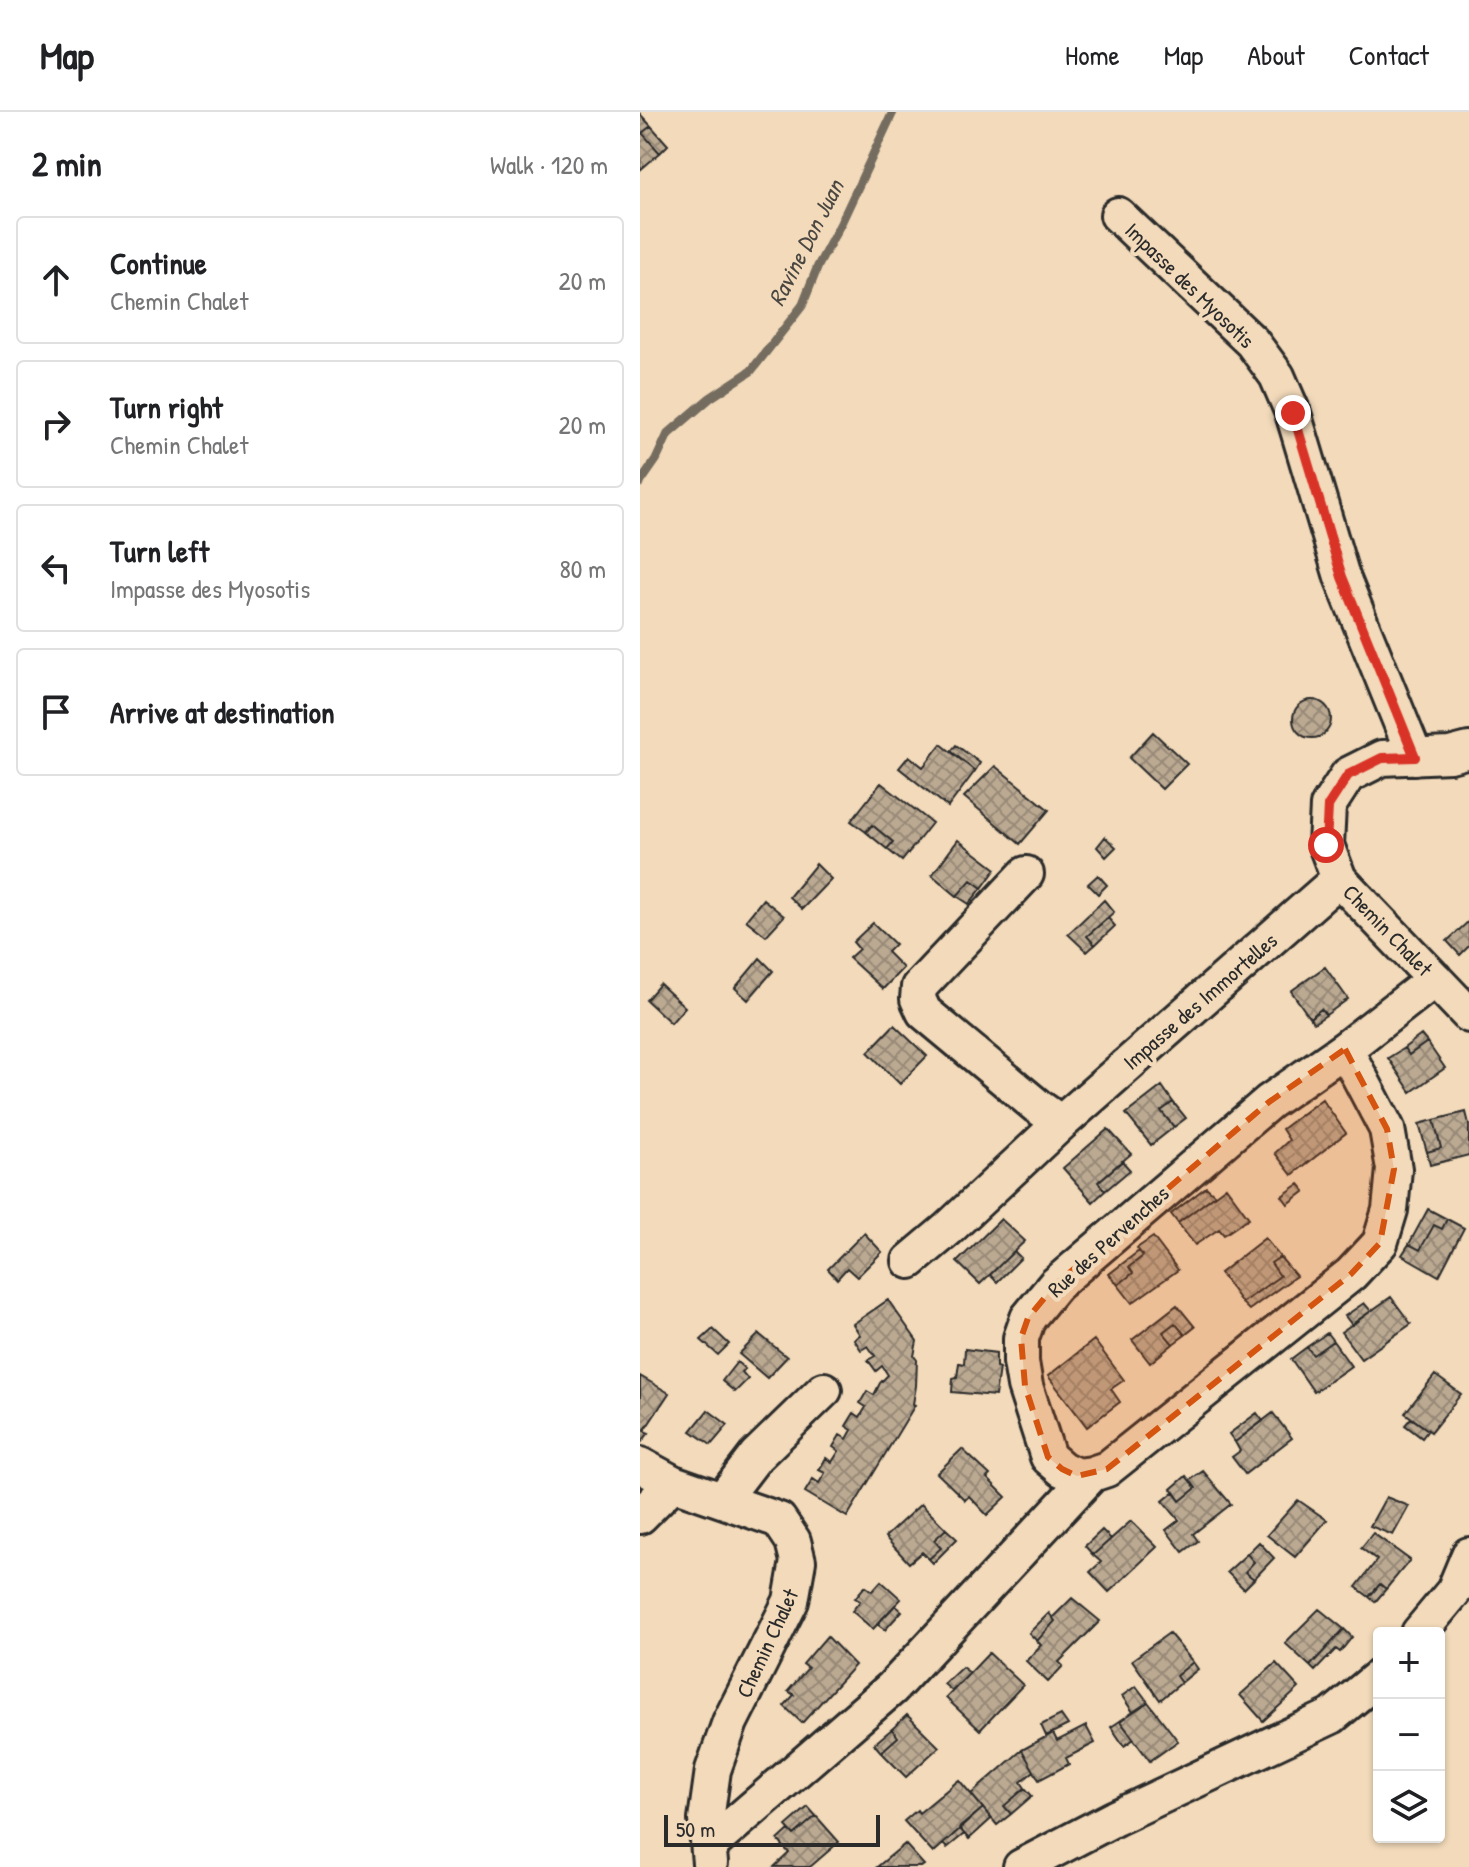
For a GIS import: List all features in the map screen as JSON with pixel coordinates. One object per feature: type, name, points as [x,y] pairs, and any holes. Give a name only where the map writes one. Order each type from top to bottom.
[{"type":"street","name":"Impasse des Myosotis","points":[[1118,215],[1252,342],[1277,376],[1293,413],[1342,577],[1415,757]]},
{"type":"street","name":"Chemin Chalet","points":[[1469,750],[1450,755],[1382,758],[1348,775],[1328,806],[1326,845],[1339,879],[1469,1015]]},
{"type":"street","points":[[1026,874],[919,987],[918,999],[924,1012],[1061,1123]]},
{"type":"street","name":"Impasse des Immortelles","points":[[910,1261],[1061,1123],[1339,879]]},
{"type":"street","name":"Rue des Pervenches","points":[[1092,1474],[1077,1476],[1048,1457],[1025,1386],[1021,1362],[1021,1338],[1028,1318],[1055,1285],[1269,1102],[1345,1049],[1435,979]]},
{"type":"street","points":[[710,1857],[892,1688],[1092,1474],[1107,1469],[1351,1274],[1380,1243],[1390,1210],[1394,1169],[1387,1129],[1345,1049]]},
{"type":"street","points":[[723,1499],[756,1456],[824,1390]]},
{"type":"street","name":"Chemin Chalet","points":[[640,1465],[673,1483],[779,1520],[793,1541],[798,1561],[791,1601],[730,1722],[713,1770],[706,1820],[710,1857]]},
{"type":"street","points":[[640,1516],[673,1483]]},
{"type":"street","points":[[1426,1627],[1461,1595],[1469,1555]]},
{"type":"street","points":[[1021,1867],[1115,1818],[1332,1716],[1373,1682]]},
{"type":"highlighted area","points":[[1345,1049],[1387,1129],[1394,1169],[1380,1243],[1351,1274],[1107,1469],[1077,1476],[1062,1469],[1048,1457],[1025,1386],[1021,1338],[1028,1318],[1055,1285],[1269,1102]]},
{"type":"building","points":[[640,114],[651,126],[642,133],[660,153],[640,170]]},
{"type":"building","points":[[651,126],[668,145],[660,153],[642,133]]},
{"type":"building","points":[[1312,700],[1325,706],[1331,719],[1325,732],[1312,738],[1299,732],[1293,719],[1299,706]]},
{"type":"building","points":[[1153,732],[1187,764],[1162,789],[1129,758]]},
{"type":"building","points":[[941,744],[975,771],[948,807],[899,768],[909,756],[923,767]]},
{"type":"building","points":[[956,745],[980,763],[975,771],[951,751]]},
{"type":"building","points":[[995,766],[1049,810],[1020,844],[964,797]]},
{"type":"building","points":[[881,783],[932,823],[902,861],[887,849],[893,842],[872,825],[866,832],[851,821]]},
{"type":"building","points":[[872,825],[893,842],[887,849],[866,832]]},
{"type":"building","points":[[1105,837],[1116,847],[1106,857],[1097,847]]},
{"type":"building","points":[[958,840],[996,869],[982,888],[971,880],[957,896],[932,875]]},
{"type":"building","points":[[816,864],[831,879],[802,909],[789,897]]},
{"type":"building","points":[[1098,875],[1107,885],[1098,894],[1088,884]]},
{"type":"building","points":[[971,880],[982,888],[969,904],[957,896]]},
{"type":"building","points":[[763,899],[784,916],[766,936],[746,920]]},
{"type":"building","points":[[1104,900],[1114,912],[1087,936],[1095,945],[1087,952],[1068,934]]},
{"type":"building","points":[[1108,918],[1115,926],[1095,945],[1087,936]]},
{"type":"building","points":[[1469,921],[1469,946],[1460,955],[1447,941]]},
{"type":"building","points":[[873,923],[895,944],[887,952],[903,968],[883,989],[849,958],[859,949],[853,942]]},
{"type":"building","points":[[760,958],[773,971],[748,1000],[735,988]]},
{"type":"building","points":[[1325,967],[1348,999],[1326,1015],[1321,1009],[1310,1018],[1291,991]]},
{"type":"building","points":[[660,984],[685,1007],[671,1023],[646,1000]]},
{"type":"building","points":[[1321,1009],[1326,1015],[1314,1023],[1310,1018]]},
{"type":"building","points":[[894,1025],[927,1056],[900,1084],[868,1052]]},
{"type":"building","points":[[1421,1035],[1427,1042],[1409,1055],[1404,1048]]},
{"type":"building","points":[[1427,1042],[1445,1068],[1411,1092],[1388,1058],[1404,1048],[1409,1055]]},
{"type":"building","points":[[1162,1086],[1173,1102],[1161,1111],[1174,1127],[1151,1145],[1126,1114]]},
{"type":"building","points":[[1322,1099],[1346,1133],[1292,1175],[1275,1153],[1289,1140],[1282,1129]]},
{"type":"building","points":[[1173,1102],[1186,1118],[1174,1127],[1161,1111]]},
{"type":"building","points":[[1466,1112],[1469,1155],[1430,1165],[1427,1152],[1441,1148],[1434,1120]]},
{"type":"building","points":[[1434,1120],[1441,1148],[1427,1152],[1419,1124]]},
{"type":"building","points":[[1108,1129],[1131,1154],[1098,1182],[1105,1191],[1093,1202],[1063,1168]]},
{"type":"building","points":[[1122,1161],[1130,1170],[1105,1191],[1098,1182]]},
{"type":"building","points":[[1299,1184],[1305,1191],[1288,1204],[1282,1196]]},
{"type":"building","points":[[1206,1187],[1215,1195],[1178,1223],[1171,1214]]},
{"type":"building","points":[[1226,1187],[1249,1218],[1224,1235],[1219,1229],[1195,1245],[1178,1223]]},
{"type":"building","points":[[1428,1209],[1447,1219],[1442,1229],[1434,1225],[1420,1250],[1409,1244]]},
{"type":"building","points":[[1001,1219],[1025,1241],[980,1284],[957,1262]]},
{"type":"building","points":[[1447,1219],[1464,1228],[1439,1276],[1402,1255],[1409,1244],[1420,1250],[1434,1225],[1442,1229]]},
{"type":"building","points":[[864,1233],[882,1252],[857,1277],[847,1268],[837,1279],[828,1269]]},
{"type":"building","points":[[1153,1237],[1178,1270],[1132,1303],[1118,1285],[1133,1273],[1129,1267],[1143,1256],[1137,1248]]},
{"type":"building","points":[[1265,1238],[1280,1257],[1271,1263],[1280,1276],[1242,1303],[1220,1273]]},
{"type":"building","points":[[1014,1251],[1021,1258],[997,1282],[990,1275]]},
{"type":"building","points":[[1139,1251],[1143,1256],[1129,1267],[1133,1273],[1118,1285],[1109,1274]]},
{"type":"building","points":[[1280,1257],[1296,1276],[1249,1310],[1242,1303],[1280,1276],[1271,1263]]},
{"type":"building","points":[[1391,1297],[1411,1324],[1361,1359],[1341,1332]]},
{"type":"building","points":[[888,1300],[917,1341],[914,1356],[917,1360],[915,1405],[847,1517],[805,1492],[813,1479],[819,1483],[825,1473],[819,1470],[826,1458],[832,1462],[839,1451],[833,1447],[840,1435],[847,1439],[852,1430],[846,1426],[854,1413],[860,1417],[866,1407],[860,1403],[867,1391],[874,1395],[888,1375],[882,1366],[876,1371],[868,1360],[875,1356],[868,1346],[861,1350],[854,1339],[860,1335],[853,1324]]},
{"type":"building","points":[[1364,1303],[1371,1311],[1352,1325],[1345,1316]]},
{"type":"building","points":[[1177,1305],[1195,1327],[1185,1335],[1175,1323],[1163,1332],[1173,1344],[1150,1363],[1132,1340]]},
{"type":"building","points":[[1175,1323],[1185,1335],[1173,1344],[1163,1332]]},
{"type":"building","points":[[713,1329],[729,1344],[718,1355],[701,1340]]},
{"type":"building","points":[[1327,1333],[1333,1341],[1313,1355],[1307,1347]]},
{"type":"building","points":[[759,1334],[787,1357],[767,1378],[739,1354]]},
{"type":"building","points":[[1094,1340],[1124,1380],[1111,1389],[1120,1402],[1087,1427],[1048,1376]]},
{"type":"building","points":[[1333,1341],[1351,1366],[1314,1392],[1291,1359],[1307,1347],[1313,1355]]},
{"type":"building","points":[[965,1349],[996,1353],[996,1367],[999,1368],[995,1396],[952,1392],[959,1363],[964,1364]]},
{"type":"building","points":[[737,1362],[745,1369],[742,1372],[748,1379],[735,1392],[722,1381]]},
{"type":"building","points":[[1435,1375],[1461,1394],[1431,1432],[1405,1413]]},
{"type":"building","points":[[640,1376],[669,1393],[644,1431],[649,1433],[640,1444]]},
{"type":"building","points":[[708,1410],[728,1425],[711,1445],[691,1431]]},
{"type":"building","points":[[1257,1413],[1263,1421],[1235,1442],[1229,1434]]},
{"type":"building","points":[[1273,1413],[1292,1438],[1245,1474],[1232,1457],[1240,1451],[1235,1442]]},
{"type":"building","points":[[1411,1418],[1428,1430],[1422,1438],[1405,1425]]},
{"type":"building","points":[[962,1449],[990,1475],[987,1478],[1006,1497],[987,1515],[969,1496],[965,1500],[937,1473]]},
{"type":"building","points":[[1203,1471],[1231,1504],[1193,1534],[1198,1541],[1183,1552],[1166,1530],[1179,1520],[1163,1501],[1174,1492],[1180,1501],[1196,1488],[1190,1480]]},
{"type":"building","points":[[1186,1476],[1196,1488],[1180,1501],[1171,1489]]},
{"type":"building","points":[[1386,1497],[1409,1506],[1393,1535],[1370,1526]]},
{"type":"building","points":[[1298,1500],[1327,1520],[1295,1557],[1267,1535]]},
{"type":"building","points":[[921,1504],[946,1529],[934,1540],[941,1548],[929,1559],[922,1552],[909,1563],[885,1537]]},
{"type":"building","points":[[1131,1521],[1157,1547],[1109,1592],[1090,1572],[1101,1562],[1093,1555]]},
{"type":"building","points":[[946,1529],[957,1539],[933,1563],[929,1559],[941,1548],[934,1540]]},
{"type":"building","points":[[1102,1530],[1111,1539],[1093,1555],[1085,1546]]},
{"type":"building","points":[[1373,1533],[1410,1560],[1386,1589],[1380,1584],[1369,1597],[1356,1587],[1377,1560],[1361,1548]]},
{"type":"building","points":[[1259,1542],[1274,1558],[1254,1579],[1245,1572],[1254,1562],[1247,1554]]},
{"type":"building","points":[[1247,1554],[1254,1562],[1245,1572],[1254,1579],[1244,1589],[1227,1572]]},
{"type":"building","points":[[881,1581],[901,1599],[873,1629],[852,1611],[860,1601],[855,1598],[865,1586],[872,1591]]},
{"type":"building","points":[[1380,1584],[1386,1589],[1375,1602],[1369,1597]]},
{"type":"building","points":[[1072,1598],[1100,1621],[1059,1662],[1063,1666],[1048,1682],[1026,1661],[1041,1645],[1037,1641],[1055,1621],[1052,1618]]},
{"type":"building","points":[[895,1605],[902,1611],[885,1630],[877,1624]]},
{"type":"building","points":[[1319,1609],[1344,1629],[1310,1666],[1285,1643]]},
{"type":"building","points":[[1049,1613],[1055,1621],[1037,1641],[1029,1633]]},
{"type":"building","points":[[1344,1629],[1352,1637],[1340,1652],[1336,1649],[1315,1671],[1310,1666]]},
{"type":"building","points":[[1169,1633],[1193,1662],[1176,1676],[1181,1683],[1160,1700],[1132,1660]]},
{"type":"building","points":[[827,1636],[855,1665],[802,1723],[784,1706],[794,1695],[788,1691],[808,1668],[803,1664]]},
{"type":"building","points":[[989,1653],[1023,1685],[980,1730],[946,1698]]},
{"type":"building","points":[[1193,1662],[1198,1669],[1181,1683],[1176,1676]]},
{"type":"building","points":[[1276,1663],[1299,1688],[1263,1721],[1240,1695]]},
{"type":"building","points":[[962,1667],[970,1673],[952,1691],[944,1684]]},
{"type":"building","points":[[1136,1686],[1148,1702],[1133,1712],[1122,1696]]},
{"type":"building","points":[[1148,1702],[1178,1741],[1150,1761],[1120,1721]]},
{"type":"building","points":[[907,1715],[939,1747],[906,1777],[881,1752],[898,1737],[892,1729]]},
{"type":"building","points":[[1061,1715],[1068,1725],[1046,1736],[1041,1725]]},
{"type":"building","points":[[1120,1721],[1134,1739],[1124,1746],[1111,1727]]},
{"type":"building","points":[[1086,1726],[1095,1743],[1066,1758],[1069,1764],[1039,1780],[1022,1750],[1053,1733],[1057,1741]]},
{"type":"building","points":[[892,1729],[898,1737],[881,1752],[874,1744]]},
{"type":"building","points":[[1022,1750],[1034,1771],[1021,1782],[1025,1788],[1004,1806],[1011,1814],[997,1825],[971,1794]]},
{"type":"building","points":[[959,1780],[983,1808],[933,1853],[904,1821],[917,1810],[919,1813]]},
{"type":"building","points":[[1025,1788],[1032,1796],[1011,1814],[1004,1806]]},
{"type":"building","points":[[808,1807],[816,1816],[794,1835],[786,1826]]},
{"type":"building","points":[[983,1808],[991,1819],[969,1839],[959,1828]]},
{"type":"building","points":[[816,1816],[839,1842],[810,1867],[774,1867],[789,1853],[778,1840],[789,1830],[794,1835]]},
{"type":"building","points":[[960,1829],[964,1834],[947,1848],[943,1844]]},
{"type":"building","points":[[905,1844],[924,1865],[877,1867]]},
{"type":"waterway","name":"Ravine Don Juan","points":[[640,483],[656,460],[668,434],[710,398],[751,371],[802,306],[818,266],[893,112]]},
{"type":"route","points":[[1293,413],[1342,577],[1415,757],[1382,758],[1348,775],[1328,806],[1326,845]]}]
